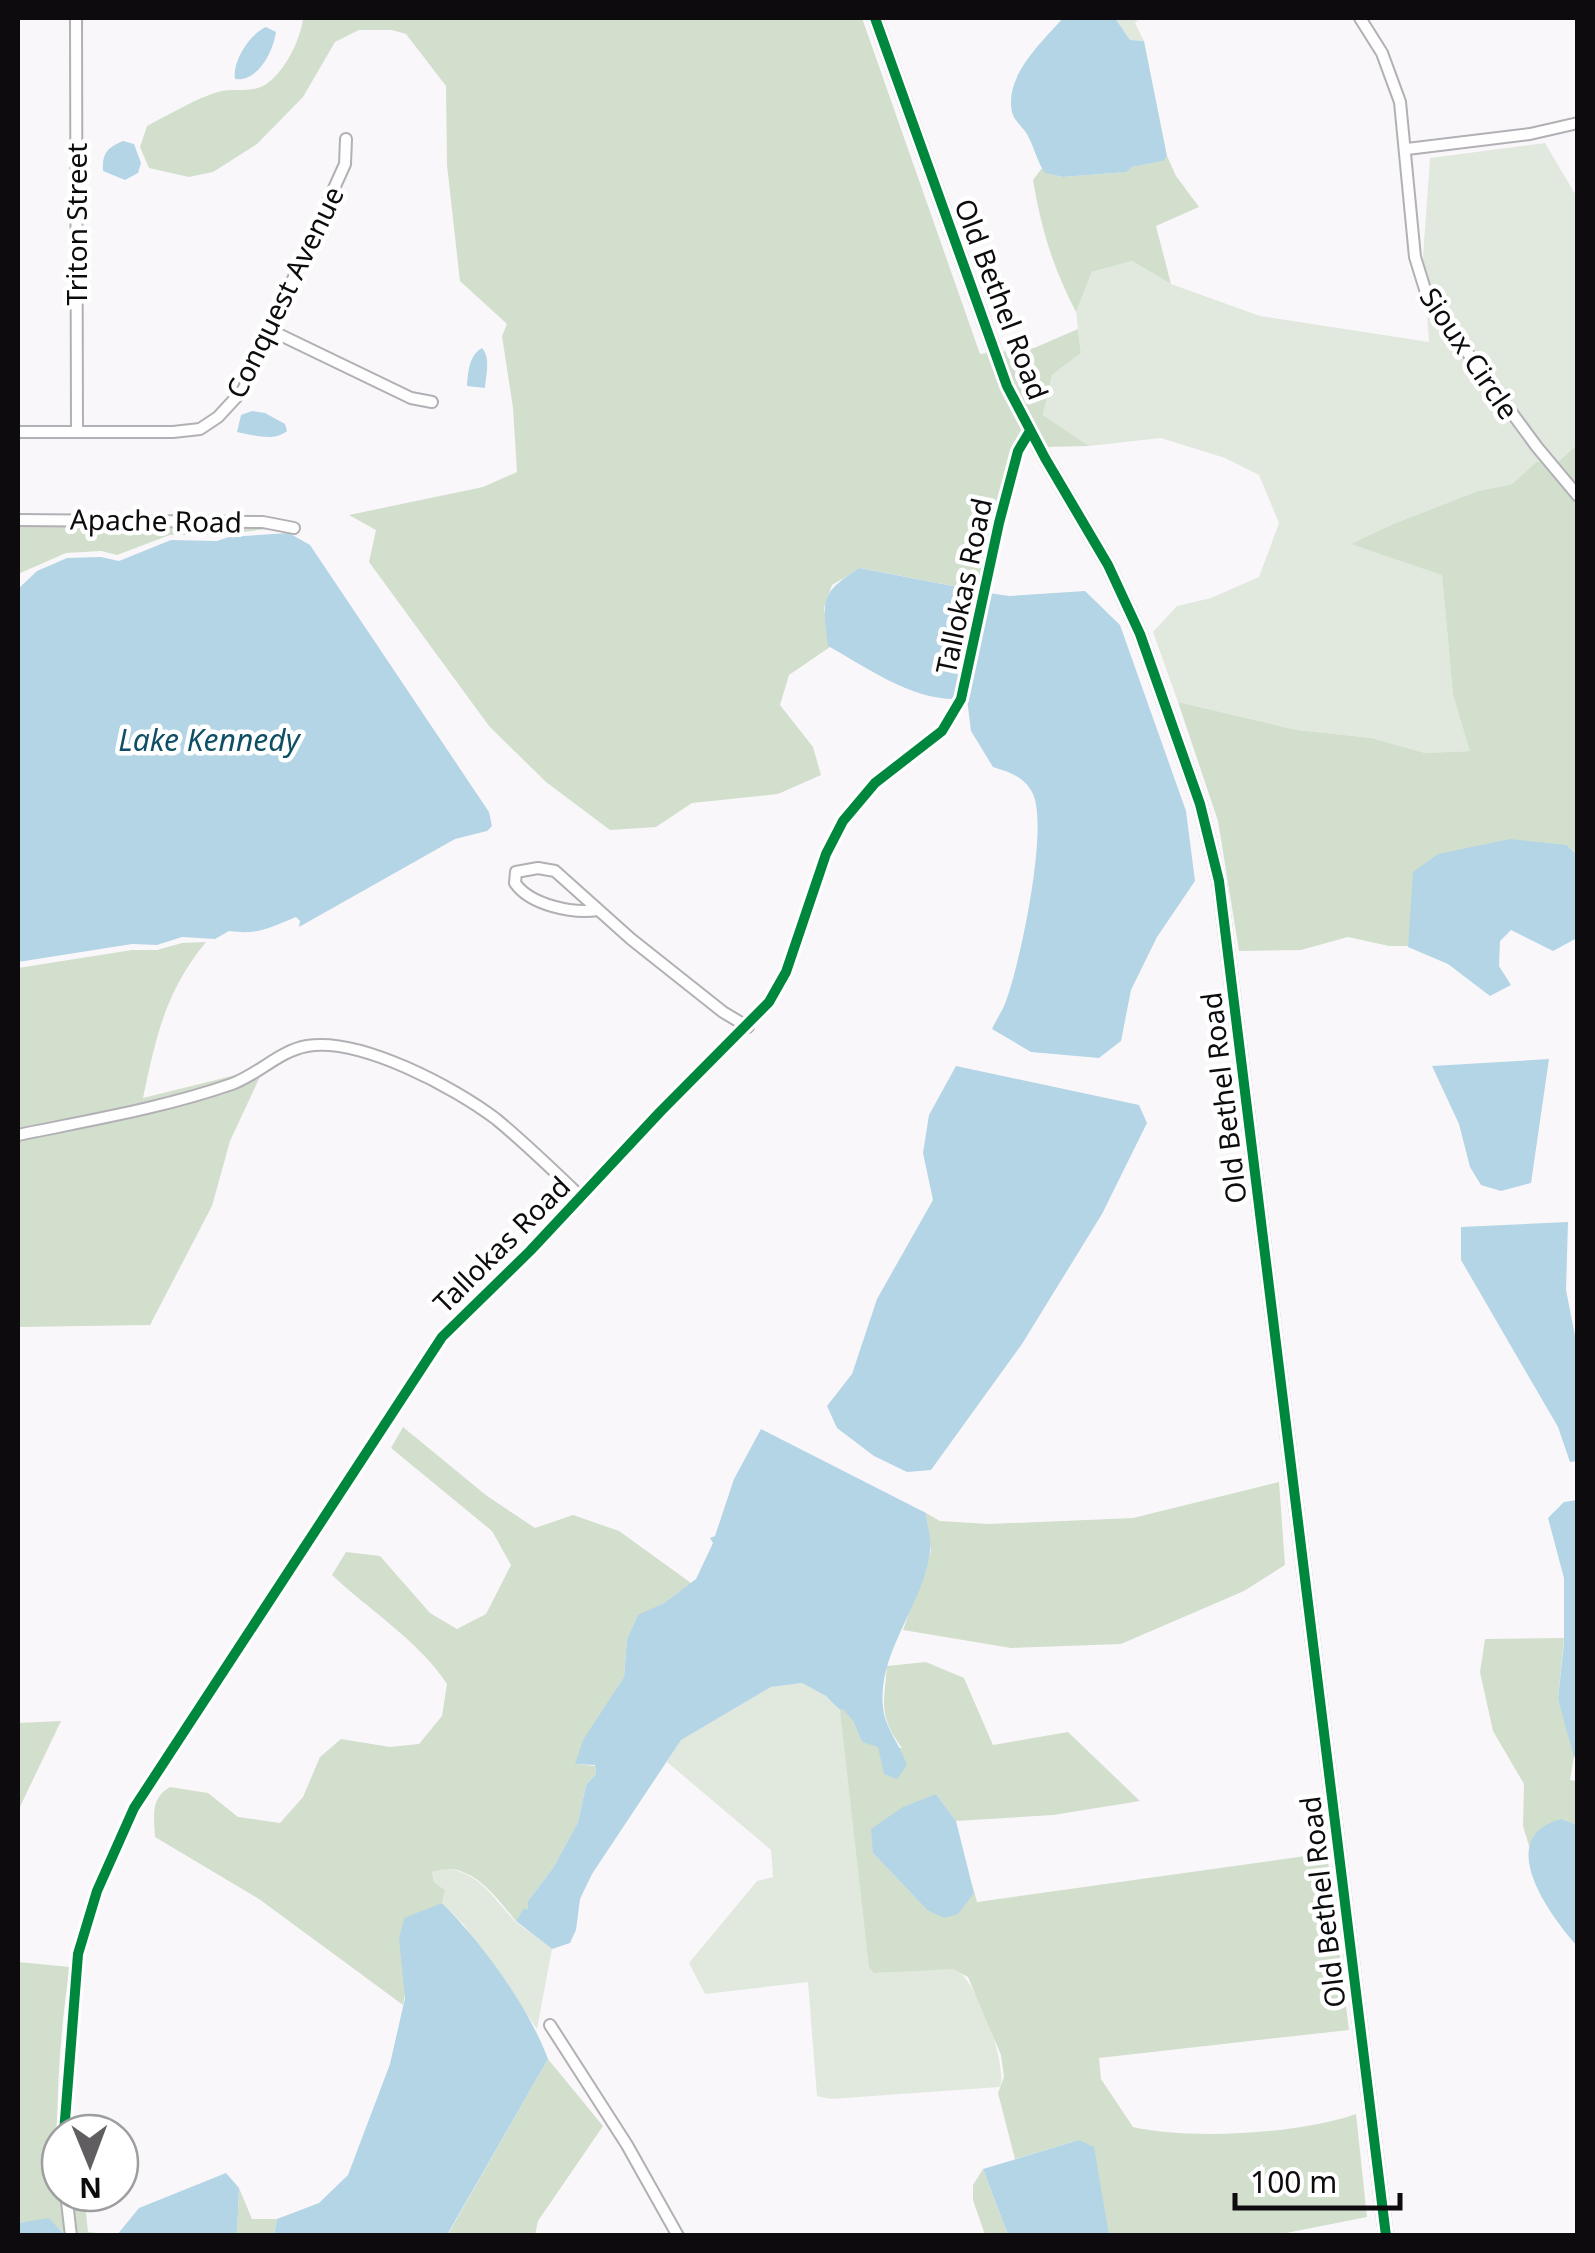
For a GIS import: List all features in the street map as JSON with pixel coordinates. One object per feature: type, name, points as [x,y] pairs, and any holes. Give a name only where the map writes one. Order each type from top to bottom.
[{"type":"street","name":"Triton Street","points":[[76,18],[77,431]]},
{"type":"street","name":"Old Bethel Road","points":[[875,18],[998,364],[1030,431],[1125,598],[1200,804],[1219,881],[1386,2236]]},
{"type":"street","name":"Sioux Circle","points":[[1360,18],[1394,80],[1405,130],[1415,258],[1428,299],[1536,448],[1578,496]]},
{"type":"street","points":[[1407,150],[1530,134],[1578,123]]},
{"type":"street","name":"Conquest Avenue","points":[[18,432],[200,430],[218,417],[243,390],[345,164],[346,139]]},
{"type":"street","points":[[270,330],[411,398],[432,402]]},
{"type":"street","name":"Tallokas Road","points":[[65,2113],[78,1954],[97,1892],[134,1808],[442,1337],[530,1252],[769,1002],[784,975],[831,842],[850,810],[876,783],[942,731],[961,700],[999,523],[1018,451],[1030,431]]},
{"type":"street","name":"Apache Road","points":[[18,520],[263,522],[294,528]]},
{"type":"street","points":[[598,910],[578,912],[524,895],[515,883],[516,872],[525,868],[550,869],[723,1012],[748,1027]]},
{"type":"street","points":[[18,1136],[169,1104],[238,1082],[304,1046],[334,1046],[432,1080],[477,1107],[496,1119],[580,1196]]},
{"type":"street","points":[[550,2025],[627,2145],[678,2236]]},
{"type":"shaded area","points":[[1115,18],[1141,18],[1135,23],[1144,41],[1130,40]]},
{"type":"shaded area","points":[[1545,143],[1577,197],[1577,445],[1559,461],[1536,462],[1512,484],[1478,491],[1352,544],[1442,574],[1453,695],[1471,751],[1425,753],[1372,738],[1297,730],[1178,702],[1153,632],[1177,606],[1211,598],[1259,577],[1279,523],[1259,475],[1225,458],[1161,438],[1089,446],[1043,415],[1052,375],[1081,353],[1076,312],[1092,272],[1132,261],[1171,284],[1260,316],[1429,342],[1423,257],[1430,158]]},
{"type":"shaded area","points":[[802,1683],[831,1700],[842,1716],[875,1973],[937,1968],[953,1969],[962,1975],[980,2003],[995,2042],[1000,2087],[831,2099],[817,2096],[808,1982],[705,1994],[689,1963],[757,1881],[773,1877],[771,1850],[667,1762],[680,1740],[771,1687]]},
{"type":"shaded area","points":[[443,1868],[475,1880],[513,1919],[552,1949],[537,2029],[464,1925],[442,1903],[445,1890],[434,1882],[432,1872]]},
{"type":"green space","points":[[303,18],[862,18],[980,354],[988,353],[1023,431],[1013,448],[978,591],[861,568],[832,585],[824,608],[830,647],[789,675],[780,705],[813,747],[821,775],[778,794],[692,803],[656,827],[610,830],[546,782],[489,726],[369,562],[376,530],[349,515],[483,487],[517,472],[513,408],[502,336],[507,324],[460,281],[447,165],[446,86],[406,34],[359,30],[335,42],[303,97],[257,144],[213,172],[189,177],[149,168],[140,147],[147,126],[182,107],[218,92],[266,84],[288,59]]},
{"type":"green space","points":[[1167,156],[1176,176],[1199,207],[1156,226],[1171,284],[1132,261],[1092,272],[1076,312],[1049,248],[1033,180],[1042,168],[1046,173],[1063,177],[1125,172]]},
{"type":"green space","points":[[1078,329],[1081,353],[1052,375],[1043,415],[1089,446],[1045,447],[1000,352],[1034,348]]},
{"type":"green space","points":[[1577,445],[1577,855],[1567,845],[1412,918],[1408,946],[1348,937],[1301,950],[1239,951],[1218,821],[1178,702],[1297,730],[1372,738],[1425,753],[1470,751],[1453,695],[1442,575],[1351,544],[1478,491],[1512,484],[1536,462],[1559,461]]},
{"type":"green space","points":[[18,526],[268,529],[170,535],[117,555],[101,551],[66,553],[18,574]]},
{"type":"green space","points":[[206,942],[171,997],[143,1098],[264,1068],[230,1141],[212,1206],[150,1325],[18,1327],[18,968]]},
{"type":"green space","points":[[403,1427],[487,1496],[535,1528],[573,1515],[619,1531],[691,1583],[638,1616],[627,1639],[624,1677],[584,1740],[576,1764],[595,1766],[596,1774],[586,1785],[578,1822],[553,1868],[528,1901],[528,1911],[524,1909],[516,1921],[490,1891],[469,1875],[458,1870],[432,1872],[434,1882],[445,1890],[442,1903],[419,1914],[403,2005],[259,1899],[155,1837],[154,1815],[156,1802],[170,1787],[208,1793],[238,1817],[280,1823],[303,1797],[320,1757],[341,1739],[390,1747],[419,1744],[442,1716],[447,1684],[436,1669],[409,1640],[332,1575],[346,1552],[380,1556],[430,1613],[457,1629],[486,1614],[511,1565],[492,1531],[391,1448]]},
{"type":"green space","points":[[1279,1482],[1285,1565],[1244,1591],[1121,1644],[1011,1648],[903,1630],[931,1551],[926,1513],[940,1521],[989,1524],[1133,1518]]},
{"type":"green space","points":[[1564,1638],[1558,1699],[1575,1751],[1570,1780],[1577,1781],[1577,1825],[1562,1819],[1533,1837],[1530,1849],[1523,1826],[1524,1784],[1493,1731],[1480,1672],[1485,1639]]},
{"type":"green space","points":[[926,1662],[964,1678],[993,1745],[1068,1732],[1140,1801],[1053,1815],[956,1821],[936,1794],[873,1853],[927,1910],[974,1893],[971,1880],[977,1902],[1327,1853],[1349,2030],[1099,2058],[1101,2079],[1133,2127],[1157,2131],[1245,2133],[1306,2126],[1356,2114],[1367,2217],[1276,2235],[1109,2235],[1079,2140],[1015,2159],[998,2093],[1004,2077],[1001,2055],[968,1977],[953,1969],[874,1973],[869,1967],[840,1710],[843,1708],[853,1721],[862,1742],[902,1748],[886,1718],[887,1666]]},
{"type":"green space","points":[[61,1721],[18,1811],[18,1723]]},
{"type":"green space","points":[[18,1962],[70,1967],[58,2113],[40,2113],[40,2213],[62,2213],[65,2234],[49,2219],[18,2223]]},
{"type":"green space","points":[[548,2059],[603,2126],[538,2221],[535,2235],[447,2236]]},
{"type":"green space","points":[[983,2169],[1008,2235],[985,2235],[973,2200],[973,2185]]},
{"type":"green space","points":[[239,2188],[252,2219],[277,2219],[274,2235],[237,2236]]},
{"type":"green space","points":[[74,2213],[86,2213],[88,2232],[118,2235],[77,2235]]},
{"type":"water","points":[[1063,18],[1115,18],[1130,40],[1144,41],[1167,156],[1163,161],[1132,167],[1126,172],[1063,177],[1045,173],[1027,134],[1013,116],[1011,99],[1027,60]]},
{"type":"water","points":[[266,27],[276,32],[268,56],[251,76],[235,79],[243,49]]},
{"type":"water","points":[[123,141],[134,144],[141,163],[138,173],[125,180],[103,171],[107,152]]},
{"type":"water","points":[[482,348],[487,362],[485,388],[467,386],[472,359]]},
{"type":"water","points":[[252,411],[285,424],[287,431],[270,437],[237,432],[241,415]]},
{"type":"water","name":"Lake Kennedy","points":[[289,533],[310,545],[489,812],[492,826],[487,831],[455,839],[299,927],[296,917],[256,931],[229,931],[215,939],[182,937],[157,945],[132,944],[18,962],[18,589],[37,571],[67,558],[119,561],[171,540],[217,541]]},
{"type":"water","points":[[860,568],[978,591],[954,699],[905,688],[828,646],[827,599],[837,584]]},
{"type":"water","points":[[1085,591],[1120,625],[1186,811],[1195,881],[1157,937],[1131,990],[1121,1041],[1099,1058],[1031,1052],[992,1029],[1006,1001],[1025,927],[1038,833],[1037,809],[1024,782],[993,767],[971,731],[967,699],[989,593],[1009,596]]},
{"type":"water","points":[[1510,839],[1567,845],[1577,855],[1577,938],[1553,951],[1511,930],[1500,941],[1499,966],[1511,985],[1490,996],[1448,964],[1408,947],[1413,872],[1438,854]]},
{"type":"water","points":[[1549,1059],[1531,1183],[1501,1191],[1481,1185],[1470,1167],[1459,1124],[1432,1066]]},
{"type":"water","points":[[956,1066],[1139,1105],[1147,1123],[1102,1214],[1022,1344],[931,1470],[907,1472],[874,1456],[837,1428],[827,1406],[852,1374],[877,1299],[933,1200],[923,1153],[929,1115]]},
{"type":"water","points":[[1568,1222],[1566,1290],[1577,1346],[1577,1461],[1570,1462],[1558,1427],[1461,1260],[1461,1227]]},
{"type":"water","points":[[761,1429],[926,1513],[930,1547],[926,1572],[893,1648],[883,1687],[885,1716],[907,1765],[897,1779],[884,1774],[878,1747],[862,1742],[853,1721],[826,1696],[802,1683],[771,1687],[681,1740],[592,1874],[580,1899],[570,1943],[552,1949],[516,1921],[524,1908],[528,1910],[528,1901],[553,1868],[578,1822],[586,1785],[596,1774],[595,1765],[575,1764],[583,1740],[624,1677],[627,1639],[638,1615],[664,1603],[696,1579],[713,1543],[710,1538],[715,1536],[734,1479]]},
{"type":"water","points":[[1577,1500],[1578,1754],[1574,1757],[1558,1699],[1564,1642],[1564,1578],[1548,1518],[1564,1502]]},
{"type":"water","points":[[936,1794],[956,1821],[974,1893],[958,1914],[944,1918],[927,1910],[873,1853],[871,1829],[903,1807]]},
{"type":"water","points":[[1562,1819],[1577,1825],[1577,1946],[1541,1897],[1529,1858],[1531,1842],[1541,1828]]},
{"type":"water","points":[[442,1903],[503,1976],[548,2059],[447,2235],[274,2235],[277,2219],[319,2203],[348,2175],[390,2064],[405,1998],[399,1939],[404,1918]]},
{"type":"water","points":[[1079,2140],[1094,2147],[1109,2235],[1008,2235],[983,2169]]},
{"type":"water","points":[[226,2173],[239,2188],[237,2235],[117,2235],[135,2213],[140,2213],[140,2208]]},
{"type":"water","points":[[49,2218],[65,2235],[18,2235],[18,2223]]},
{"type":"cycle path","points":[[875,18],[1007,386],[1108,565],[1140,634],[1200,804],[1219,881],[1386,2236]]},
{"type":"cycle path","points":[[66,2113],[78,1954],[97,1891],[134,1808],[442,1337],[769,1002],[786,972],[826,854],[843,821],[875,783],[942,731],[961,699],[999,523],[1018,451],[1030,431]]}]
